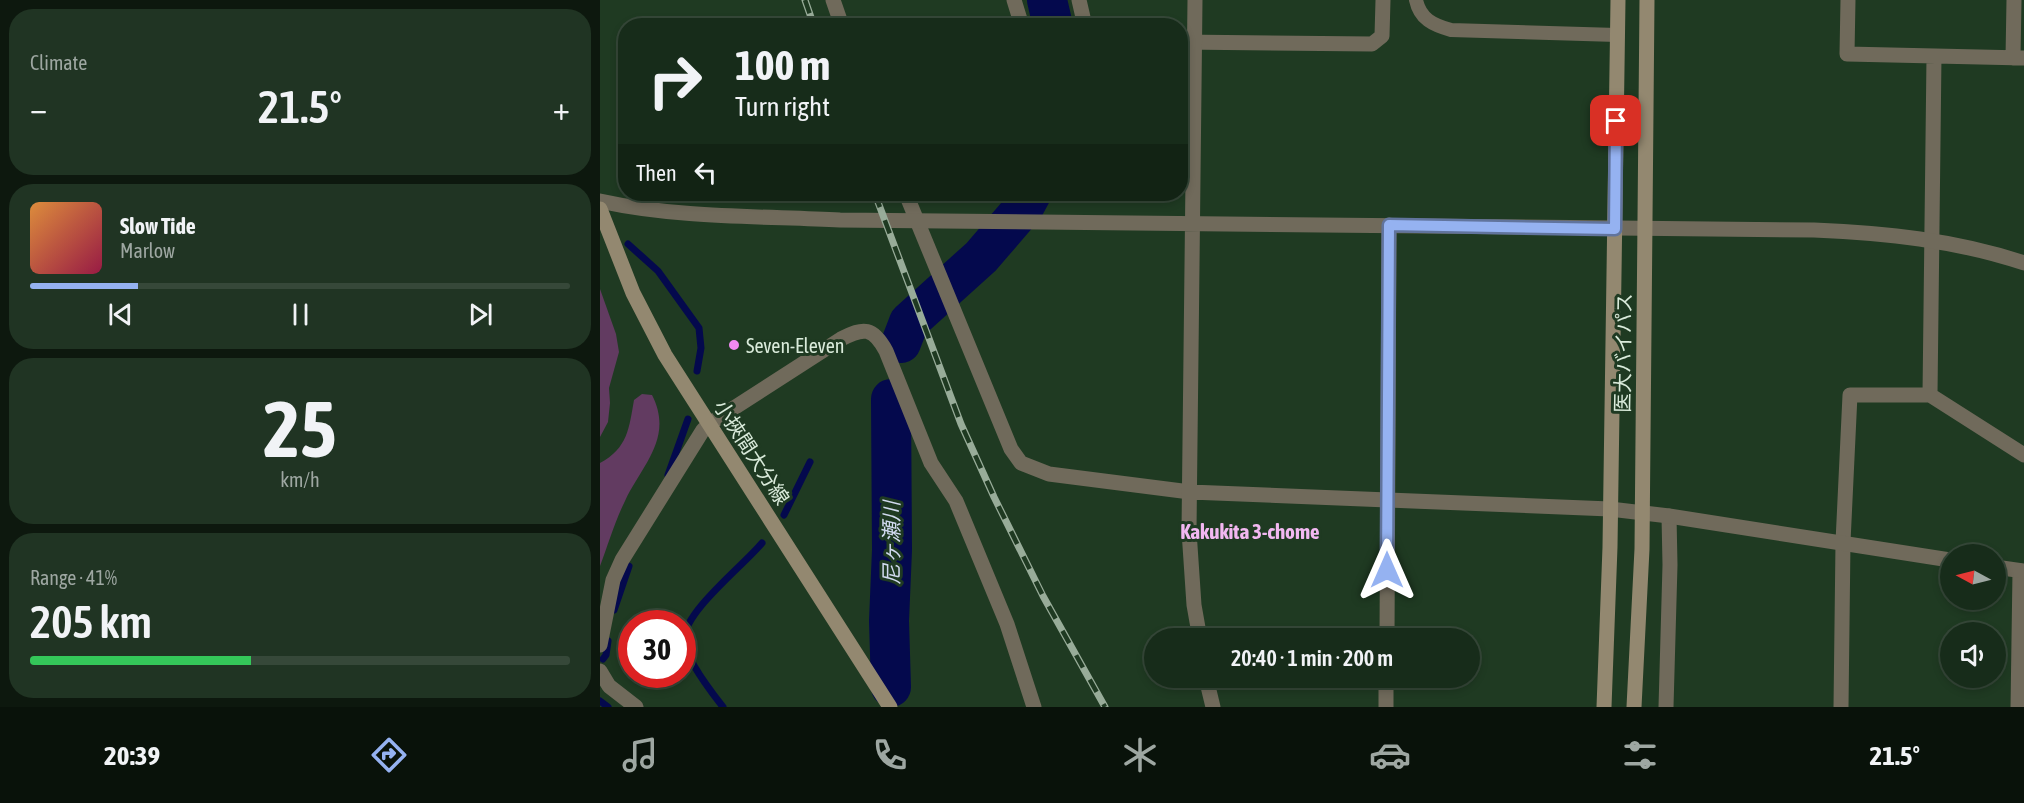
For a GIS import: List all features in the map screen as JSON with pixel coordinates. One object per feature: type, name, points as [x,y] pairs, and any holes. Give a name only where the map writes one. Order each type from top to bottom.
[{"type":"main road","name":"医大バイパス","points":[[1604,707],[1610,509],[1618,0]]},
{"type":"main road","name":"医大バイパス","points":[[1634,707],[1642,513],[1647,0]]},
{"type":"main road","name":"小挾間大分線","points":[[600,208],[620,262],[646,321],[665,355],[890,707]]},
{"type":"street","points":[[833,0],[839,18]]},
{"type":"street","points":[[1014,0],[1020,18]]},
{"type":"street","points":[[1079,0],[1083,18]]},
{"type":"street","points":[[1195,0],[1188,42],[1193,223],[1190,492],[1191,559],[1198,628]]},
{"type":"street","points":[[1188,42],[1372,44],[1382,36],[1383,0]]},
{"type":"street","points":[[1848,0],[1847,54],[2018,58],[2014,0]]},
{"type":"street","points":[[1930,395],[1934,56]]},
{"type":"street","points":[[600,201],[642,209],[678,212],[840,220],[1863,232],[1932,240],[2001,255],[2024,263]]},
{"type":"street","points":[[909,201],[1011,449],[1021,463],[1049,474],[1190,492],[1610,509],[1843,542],[1940,558]]},
{"type":"street","points":[[1387,628],[1389,225]]},
{"type":"street","points":[[600,645],[613,580],[699,436],[709,424],[841,339],[863,330],[875,334],[886,351],[931,463],[956,501],[1006,624],[1034,707]]},
{"type":"street","points":[[1841,707],[1843,542],[1850,395],[1930,395],[2024,455]]},
{"type":"street","points":[[1666,707],[1669,516]]},
{"type":"street","points":[[2006,569],[2022,571],[2018,707]]},
{"type":"street","points":[[600,671],[609,686],[636,707]]},
{"type":"street","points":[[1208,688],[1213,707]]},
{"type":"street","points":[[1386,688],[1386,707]]},
{"type":"lane","points":[[1416,0],[1424,18],[1434,26],[1450,30],[1617,35]]},
{"type":"shaded area","points":[[600,289],[616,334],[619,352],[609,388],[608,422],[600,437]]},
{"type":"shaded area","points":[[642,394],[652,395],[658,410],[658,438],[621,509],[600,566],[600,463],[622,444],[634,400]]},
{"type":"waterway","name":"尼ヶ瀬川","points":[[1047,0],[1051,18]]},
{"type":"waterway","name":"尼ヶ瀬川","points":[[901,343],[909,322],[981,257],[1027,201]]},
{"type":"waterway","points":[[628,244],[658,271],[699,328],[701,348],[697,371]]},
{"type":"waterway","name":"尼ヶ瀬川","points":[[891,399],[892,550],[889,621],[891,687]]},
{"type":"waterway","points":[[668,475],[688,419]]},
{"type":"waterway","points":[[784,515],[810,462]]},
{"type":"waterway","points":[[723,707],[693,665],[684,639],[694,615],[704,602],[762,543]]},
{"type":"waterway","points":[[614,610],[629,566]]},
{"type":"waterway","points":[[603,659],[606,655],[608,641]]},
{"type":"waterway","points":[[600,701],[608,707]]},
{"type":"railway","points":[[805,0],[811,18]]},
{"type":"railway","points":[[878,201],[961,424],[1043,596],[1105,707]]},
{"type":"place","name":"Seven-Eleven","points":[[734,345]]},
{"type":"district","name":"Kakukita 3-chome","points":[[1250,531]]},
{"type":"route","points":[[1387,570],[1389,225],[1615,229],[1616,121]]}]
